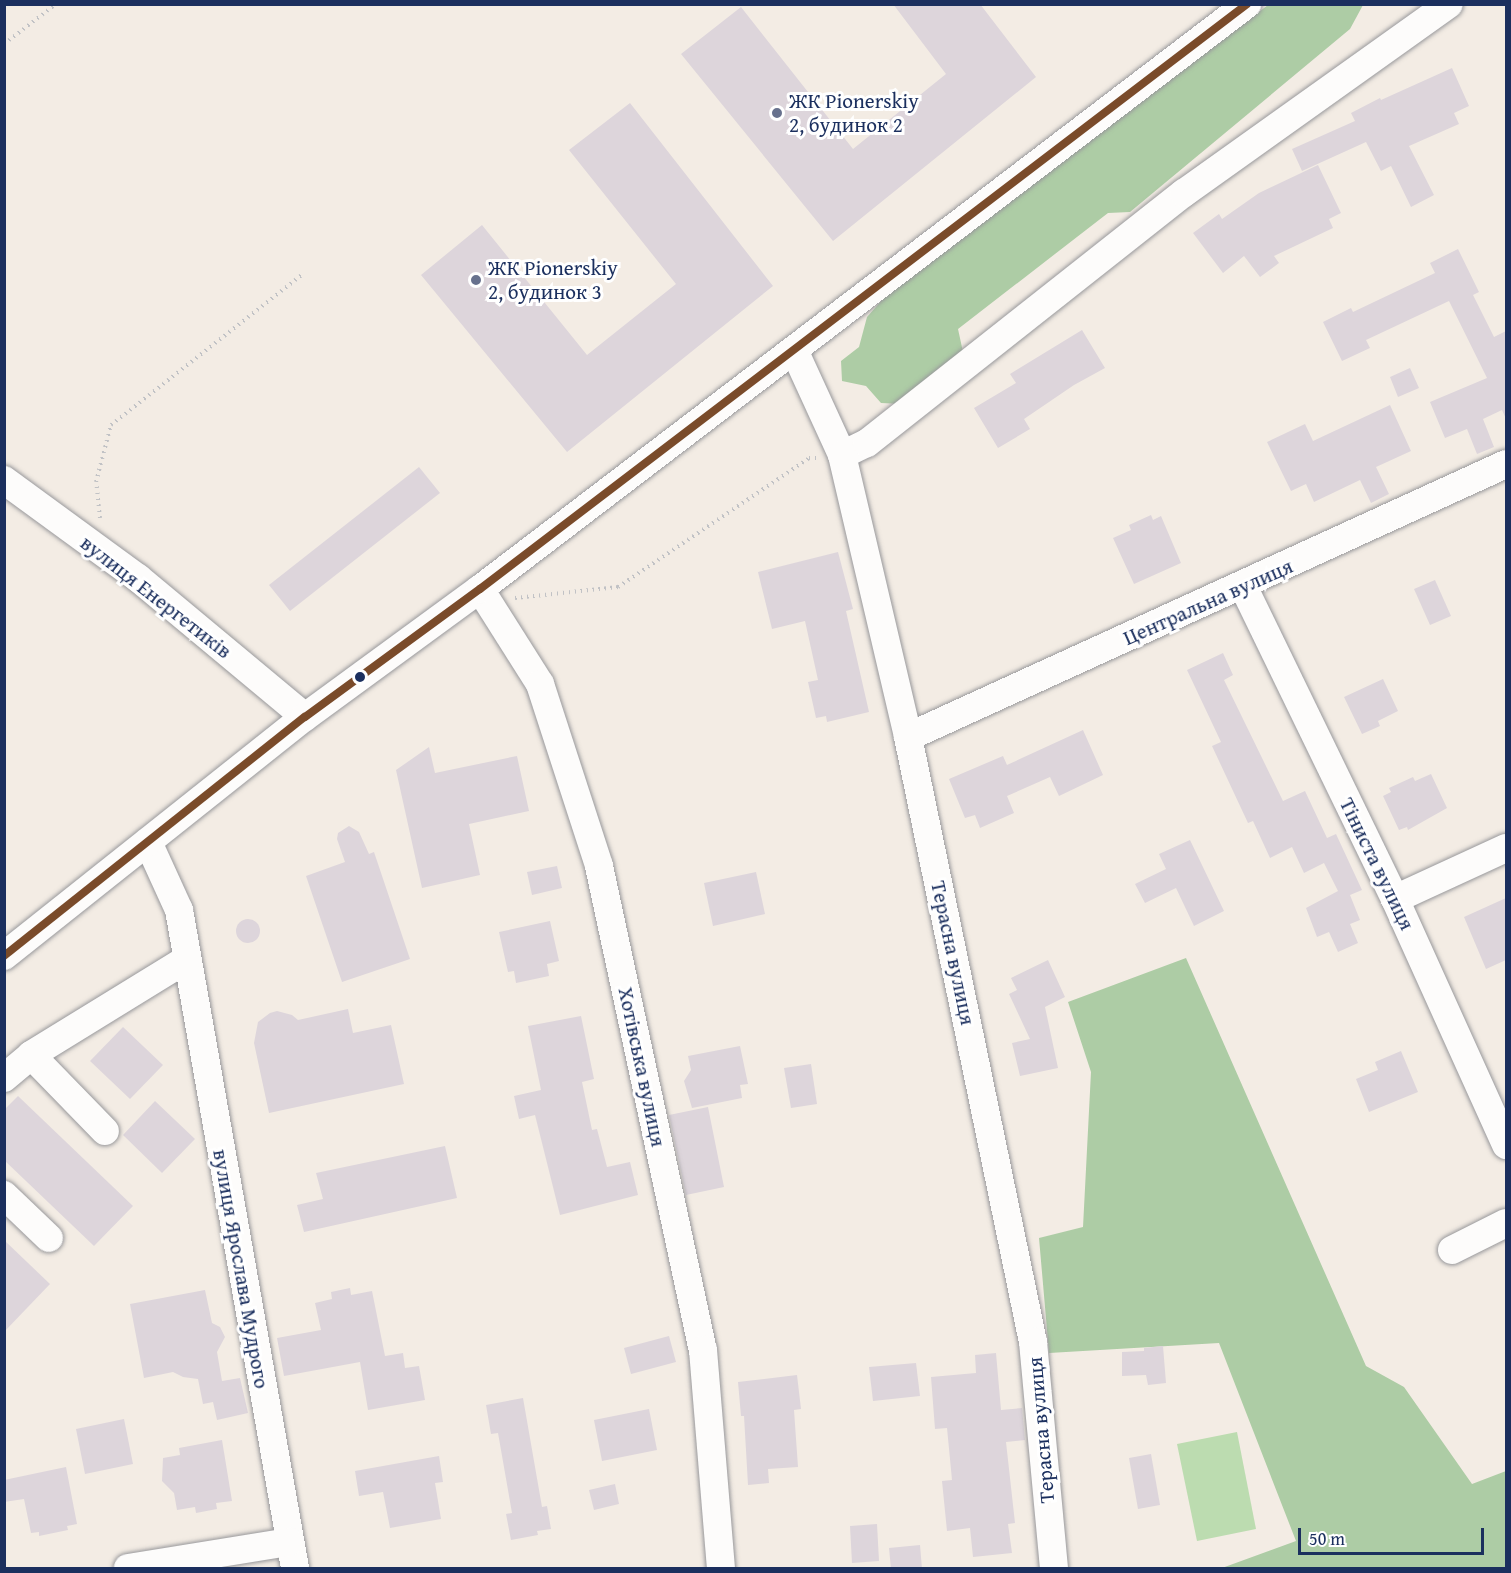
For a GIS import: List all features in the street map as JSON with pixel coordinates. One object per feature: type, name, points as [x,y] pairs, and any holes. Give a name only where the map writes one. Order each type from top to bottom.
[{"type":"street","points":[[4,956],[305,717],[484,595],[794,350],[1247,4]]},
{"type":"street","points":[[842,455],[867,443],[1184,193],[1449,4]]},
{"type":"street","name":"Терасна вулиця","points":[[794,350],[842,455],[908,737],[1033,1342],[1054,1569]]},
{"type":"street","name":"Центральна вулиця","points":[[908,737],[1506,465]]},
{"type":"street","name":"вулиця Енергетиків","points":[[4,480],[104,554],[305,717]]},
{"type":"street","name":"Тіниста вулиця","points":[[1243,586],[1395,899],[1506,1145]]},
{"type":"street","name":"Хотівська вулиця","points":[[484,595],[540,684],[599,866],[703,1350],[721,1569]]},
{"type":"street","name":"вулиця Ярослава Мудрого","points":[[128,1569],[292,1555],[179,910],[148,842]]},
{"type":"street","points":[[1395,899],[1506,848]]},
{"type":"street","points":[[4,1078],[31,1055],[187,958]]},
{"type":"street","points":[[31,1055],[105,1131]]},
{"type":"street","points":[[4,1195],[49,1238]]},
{"type":"street","points":[[1452,1250],[1506,1223]]},
{"type":"path","points":[[4,44],[56,4]]},
{"type":"path","points":[[104,554],[96,482],[111,425],[303,274]]},
{"type":"path","points":[[484,595],[618,587],[809,458],[842,455]]},
{"type":"green space","points":[[1268,5],[1363,5],[1350,29],[1130,212],[1108,213],[958,329],[963,352],[903,404],[881,403],[866,386],[842,381],[841,361],[859,347],[867,317],[891,290]]},
{"type":"green space","points":[[1186,958],[1366,1366],[1404,1387],[1472,1484],[1506,1471],[1506,1568],[1222,1568],[1296,1541],[1219,1343],[1049,1353],[1039,1238],[1083,1227],[1091,1072],[1068,1002]]},
{"type":"green space","points":[[1237,1432],[1256,1529],[1197,1541],[1177,1444]]},
{"type":"building","name":"ЖК Pionerskiy 2, будинок 2","points":[[893,4],[980,4],[1036,77],[833,241],[681,54],[741,7],[853,149],[946,74]]},
{"type":"building","points":[[1452,68],[1469,106],[1454,113],[1459,124],[1409,146],[1434,195],[1411,207],[1391,166],[1381,171],[1366,142],[1302,171],[1292,149],[1355,121],[1351,113],[1380,98],[1381,100]]},
{"type":"building","name":"ЖК Pionerskiy 2, будинок 3","points":[[630,103],[773,286],[567,452],[421,275],[482,225],[587,355],[676,284],[569,150]]},
{"type":"building","points":[[1318,165],[1341,213],[1329,219],[1333,228],[1274,256],[1279,263],[1260,277],[1244,256],[1223,273],[1193,233],[1219,214],[1222,219],[1259,193]]},
{"type":"building","points":[[1458,249],[1479,292],[1473,295],[1494,337],[1506,331],[1506,419],[1502,410],[1483,419],[1494,447],[1477,454],[1467,429],[1445,438],[1430,402],[1487,378],[1449,301],[1366,340],[1370,348],[1342,361],[1323,322],[1351,308],[1353,312],[1435,273],[1430,263]]},
{"type":"building","points":[[1082,330],[1105,368],[1074,385],[1024,419],[1030,429],[998,448],[974,408],[1016,383],[1010,374]]},
{"type":"building","points":[[1410,368],[1419,388],[1398,397],[1390,377]]},
{"type":"building","points":[[1390,405],[1411,451],[1376,467],[1389,494],[1371,503],[1360,480],[1314,502],[1306,484],[1291,491],[1267,442],[1305,424],[1313,441]]},
{"type":"building","points":[[419,467],[440,493],[290,611],[269,585]]},
{"type":"building","points":[[1151,515],[1153,520],[1161,516],[1181,563],[1134,584],[1113,538],[1131,530],[1129,525]]},
{"type":"building","points":[[838,552],[853,609],[846,611],[869,712],[827,722],[826,716],[816,718],[808,682],[818,680],[805,621],[772,629],[758,572]]},
{"type":"building","points":[[1435,580],[1451,616],[1430,625],[1414,589]]},
{"type":"building","points":[[1223,653],[1233,675],[1224,680],[1283,801],[1305,791],[1327,838],[1336,834],[1362,890],[1350,895],[1360,920],[1350,924],[1358,943],[1338,952],[1329,932],[1317,937],[1306,908],[1338,891],[1324,863],[1304,873],[1292,847],[1270,858],[1253,821],[1248,823],[1212,746],[1221,742],[1187,670]]},
{"type":"building","points":[[1383,679],[1398,711],[1378,721],[1380,726],[1362,734],[1344,697]]},
{"type":"building","points":[[1083,730],[1103,775],[1059,796],[1050,777],[1007,796],[1014,813],[980,828],[975,815],[965,818],[949,779],[1003,756],[1007,765]]},
{"type":"building","points":[[429,747],[435,773],[517,756],[529,811],[469,824],[480,875],[422,888],[396,770]]},
{"type":"building","points":[[1431,774],[1447,808],[1408,830],[1407,827],[1399,830],[1383,796],[1391,792],[1389,788],[1413,777],[1415,781]]},
{"type":"building","points":[[349,826],[359,832],[369,854],[374,852],[410,959],[342,982],[306,876],[345,862],[337,839],[338,833]]},
{"type":"building","points":[[1190,840],[1224,911],[1194,926],[1176,888],[1145,903],[1135,884],[1166,869],[1159,854]]},
{"type":"building","points":[[557,866],[562,888],[532,895],[527,872]]},
{"type":"building","points":[[756,872],[765,914],[713,926],[704,883]]},
{"type":"building","points":[[1506,898],[1506,960],[1486,969],[1464,917]]},
{"type":"building","points":[[248,919],[253,920],[259,926],[259,936],[253,942],[248,943],[243,942],[237,936],[236,931],[237,926],[243,920]]},
{"type":"building","points":[[550,921],[559,961],[547,964],[549,976],[516,983],[514,971],[508,972],[499,932]]},
{"type":"building","points":[[1048,960],[1065,997],[1045,1007],[1058,1068],[1020,1076],[1012,1043],[1030,1039],[1009,994],[1017,990],[1011,978]]},
{"type":"building","points":[[348,1009],[353,1033],[391,1025],[404,1084],[269,1113],[254,1043],[258,1022],[277,1011],[292,1015],[298,1020]]},
{"type":"building","points":[[581,1016],[594,1079],[582,1082],[592,1130],[597,1129],[607,1167],[630,1162],[638,1195],[560,1215],[535,1115],[519,1119],[514,1096],[541,1090],[528,1026]]},
{"type":"building","points":[[123,1027],[163,1065],[130,1099],[90,1061]]},
{"type":"building","points":[[740,1046],[748,1084],[740,1085],[742,1098],[692,1108],[684,1081],[691,1070],[688,1056]]},
{"type":"building","points":[[1401,1051],[1418,1092],[1369,1112],[1356,1079],[1378,1070],[1375,1062]]},
{"type":"building","points":[[811,1064],[817,1104],[791,1108],[784,1068]]},
{"type":"building","points":[[18,1096],[133,1206],[94,1246],[4,1160],[4,1110]]},
{"type":"building","points":[[155,1101],[195,1139],[162,1173],[123,1135]]},
{"type":"building","points":[[708,1107],[724,1187],[686,1195],[669,1115]]},
{"type":"building","points":[[445,1146],[457,1198],[304,1232],[297,1205],[323,1199],[316,1173]]},
{"type":"building","points":[[4,1240],[50,1284],[4,1332]]},
{"type":"building","points":[[350,1288],[351,1295],[372,1291],[385,1356],[403,1353],[405,1368],[419,1366],[425,1400],[368,1410],[360,1362],[284,1376],[277,1338],[321,1330],[315,1303],[332,1299],[331,1292]]},
{"type":"building","points":[[205,1290],[212,1323],[220,1327],[225,1337],[217,1352],[222,1381],[240,1378],[248,1413],[217,1420],[213,1402],[203,1404],[198,1379],[183,1377],[173,1372],[144,1378],[130,1304]]},
{"type":"building","points":[[669,1336],[676,1362],[631,1374],[624,1348]]},
{"type":"building","points":[[1163,1346],[1166,1383],[1148,1385],[1146,1375],[1122,1376],[1122,1352],[1144,1351],[1144,1348]]},
{"type":"building","points":[[996,1353],[1001,1410],[1022,1408],[1025,1440],[1006,1442],[1015,1523],[1008,1524],[1012,1553],[973,1557],[970,1528],[947,1531],[942,1481],[952,1480],[947,1428],[935,1429],[931,1377],[976,1373],[975,1355]]},
{"type":"building","points":[[916,1363],[920,1396],[873,1401],[869,1367]]},
{"type":"building","points":[[797,1375],[801,1409],[794,1410],[798,1467],[768,1469],[769,1483],[748,1485],[744,1416],[741,1416],[738,1382]]},
{"type":"building","points":[[523,1398],[542,1507],[547,1506],[551,1529],[537,1531],[538,1535],[511,1540],[506,1514],[512,1513],[498,1433],[491,1434],[486,1405]]},
{"type":"building","points":[[649,1409],[657,1450],[602,1461],[594,1420]]},
{"type":"building","points":[[124,1419],[133,1464],[85,1474],[76,1429]]},
{"type":"building","points":[[222,1440],[232,1501],[216,1503],[217,1509],[196,1513],[195,1507],[177,1510],[174,1493],[162,1481],[163,1458],[180,1455],[179,1448]]},
{"type":"building","points":[[1151,1454],[1160,1505],[1138,1509],[1129,1458]]},
{"type":"building","points":[[439,1456],[443,1482],[435,1483],[441,1519],[390,1528],[383,1492],[359,1496],[355,1471]]},
{"type":"building","points":[[66,1467],[77,1524],[67,1526],[68,1530],[39,1536],[39,1532],[31,1533],[24,1499],[4,1502],[4,1480]]},
{"type":"building","points":[[615,1484],[619,1504],[594,1510],[589,1490]]},
{"type":"building","points":[[877,1524],[879,1561],[852,1563],[850,1526]]},
{"type":"building","points":[[920,1545],[922,1569],[891,1569],[889,1548]]},
{"type":"transit line","points":[[4,956],[305,717],[480,589],[1247,4]]},
{"type":"place","name":"ЖК Pionerskiy 2, будинок 2","points":[[777,113]]},
{"type":"place","name":"ЖК Pionerskiy 2, будинок 3","points":[[476,280]]}]
